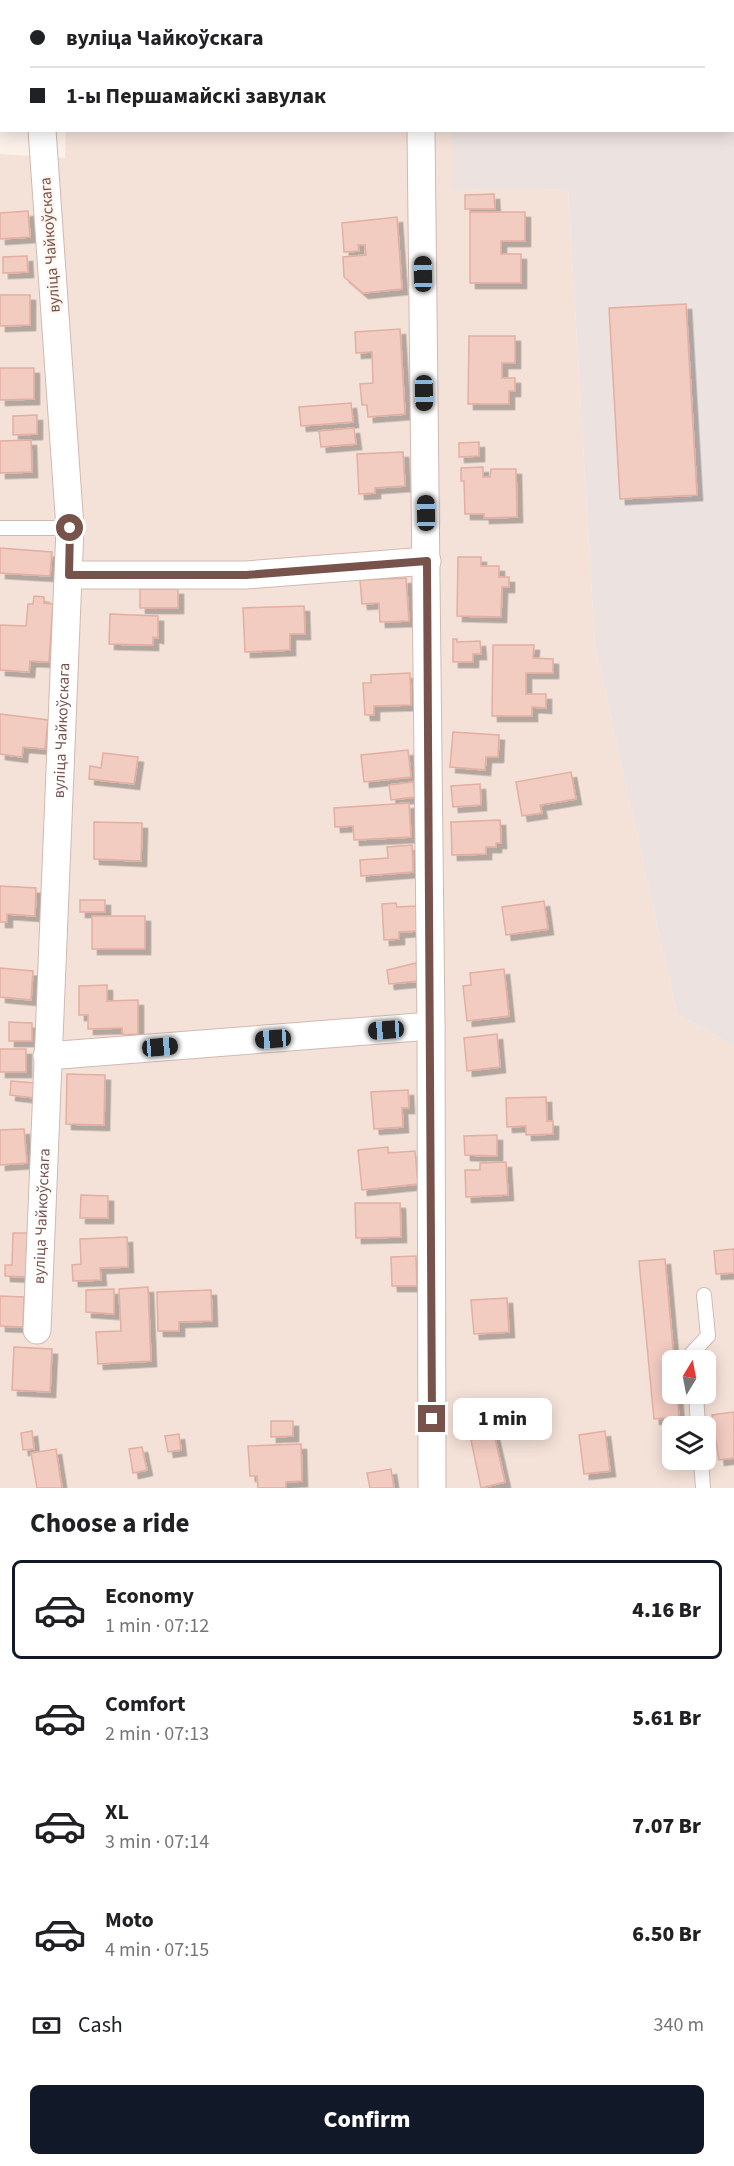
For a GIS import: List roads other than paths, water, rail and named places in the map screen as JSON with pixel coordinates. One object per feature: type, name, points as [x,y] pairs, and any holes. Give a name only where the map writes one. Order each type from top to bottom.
[{"type":"street","name":"вуліца Чайкоўскага","points":[[37,1330],[46,1056],[70,528],[42,132]]},
{"type":"street","points":[[421,132],[431,1026],[432,1488]]},
{"type":"street","points":[[69,575],[246,575],[427,561]]},
{"type":"street","points":[[46,1056],[431,1026]]},
{"type":"lane","points":[[0,528],[70,528]]},
{"type":"lane","points":[[695,1350],[708,1336],[704,1295]]},
{"type":"lane","points":[[702,1470],[703,1488]]}]
